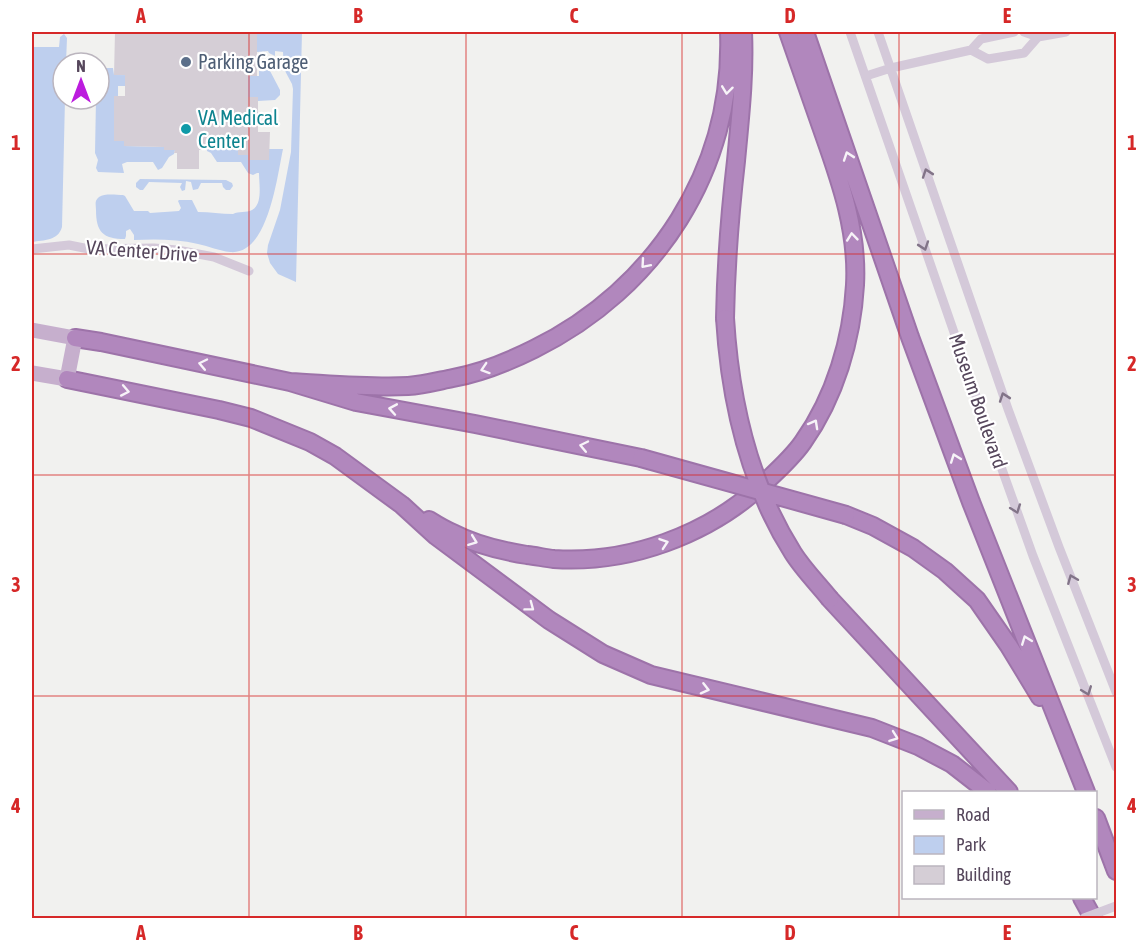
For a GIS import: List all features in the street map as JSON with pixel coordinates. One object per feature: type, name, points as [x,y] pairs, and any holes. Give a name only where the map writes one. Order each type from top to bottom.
[{"type":"highway","points":[[290,382],[410,386],[454,378],[517,358],[573,328],[600,308],[627,285],[667,238],[701,179],[714,146],[725,107],[730,51],[729,32]]},
{"type":"highway","points":[[743,32],[742,96],[730,218],[725,318],[734,399],[757,478],[775,520],[794,554],[830,599],[1008,791]]},
{"type":"highway","points":[[402,505],[454,534],[486,546],[515,553],[554,559],[586,559],[618,555],[651,548],[713,521],[747,498],[803,443],[833,386],[844,355],[851,323],[855,283],[850,220],[842,188],[788,32]]},
{"type":"highway","points":[[805,32],[910,337],[971,502],[1086,791]]},
{"type":"highway","points":[[75,338],[290,382],[356,402],[641,458],[846,515],[873,526],[913,548],[945,571],[977,600],[1009,646],[1063,736]]},
{"type":"highway","points":[[68,379],[251,418],[310,442],[335,456],[402,505],[436,536],[549,620],[603,654],[651,675],[872,728],[918,746],[952,764],[987,791]]},
{"type":"highway","points":[[1097,823],[1116,871]]},
{"type":"highway","points":[[1083,899],[1093,918]]},
{"type":"main road","points":[[32,330],[75,338],[68,379],[32,373]]},
{"type":"street","name":"Museum Boulevard","points":[[850,32],[1033,556],[1116,767]]},
{"type":"street","name":"Museum Boulevard","points":[[878,32],[1008,409],[1116,692]]},
{"type":"street","points":[[866,76],[971,50],[981,39],[1014,32]]},
{"type":"street","points":[[1024,32],[1038,37],[1066,32]]},
{"type":"street","points":[[971,50],[988,59],[1024,53],[1038,37]]},
{"type":"street","name":"VA Center Drive","points":[[32,249],[69,245],[89,249],[177,250],[214,257],[249,271]]},
{"type":"street","points":[[1084,918],[1116,906]]},
{"type":"green space","points":[[257,32],[302,32],[296,282],[278,274],[270,263],[267,253],[280,210],[291,152],[293,89],[284,69],[283,52],[275,51],[275,56],[268,51],[257,52]]},
{"type":"green space","points":[[64,34],[67,38],[66,51],[51,51],[51,111],[65,111],[62,227],[54,237],[32,242],[32,47],[59,47],[60,37]]},
{"type":"green space","points":[[257,65],[264,65],[269,69],[280,90],[280,95],[275,100],[258,101],[258,97],[248,97],[248,91],[118,86],[118,96],[114,96],[114,141],[124,141],[125,146],[164,147],[175,150],[174,154],[158,170],[153,162],[127,162],[122,164],[124,173],[98,172],[96,168],[98,160],[95,153],[96,111],[111,111],[111,68],[113,68],[114,75],[259,76],[259,69]]},
{"type":"green space","points":[[207,147],[228,147],[228,150],[238,150],[238,155],[248,155],[248,160],[269,160],[269,149],[283,149],[274,195],[262,229],[253,242],[243,250],[230,252],[182,241],[134,240],[130,229],[126,231],[125,239],[111,238],[102,233],[97,224],[96,200],[104,195],[123,195],[134,211],[150,213],[179,211],[181,208],[179,200],[192,200],[198,212],[233,214],[252,210],[259,199],[259,173],[253,175],[248,173],[241,162],[217,162],[207,151]]},
{"type":"green space","points":[[140,179],[226,180],[233,186],[230,190],[226,190],[222,183],[201,183],[198,189],[193,190],[191,182],[186,181],[185,190],[182,191],[180,187],[182,183],[149,182],[143,190],[140,190],[136,187],[136,183]]},
{"type":"building","points":[[115,32],[257,32],[257,76],[248,76],[248,97],[258,97],[258,132],[270,132],[269,160],[248,160],[248,155],[238,155],[238,150],[228,150],[228,147],[207,147],[207,150],[199,150],[199,169],[177,169],[175,150],[164,150],[164,147],[124,146],[124,141],[114,141],[114,96],[125,96],[125,75],[114,75]]},
{"type":"place","name":"Parking Garage","points":[[186,62]]},
{"type":"place","name":"VA Medical Center","points":[[186,129]]}]
